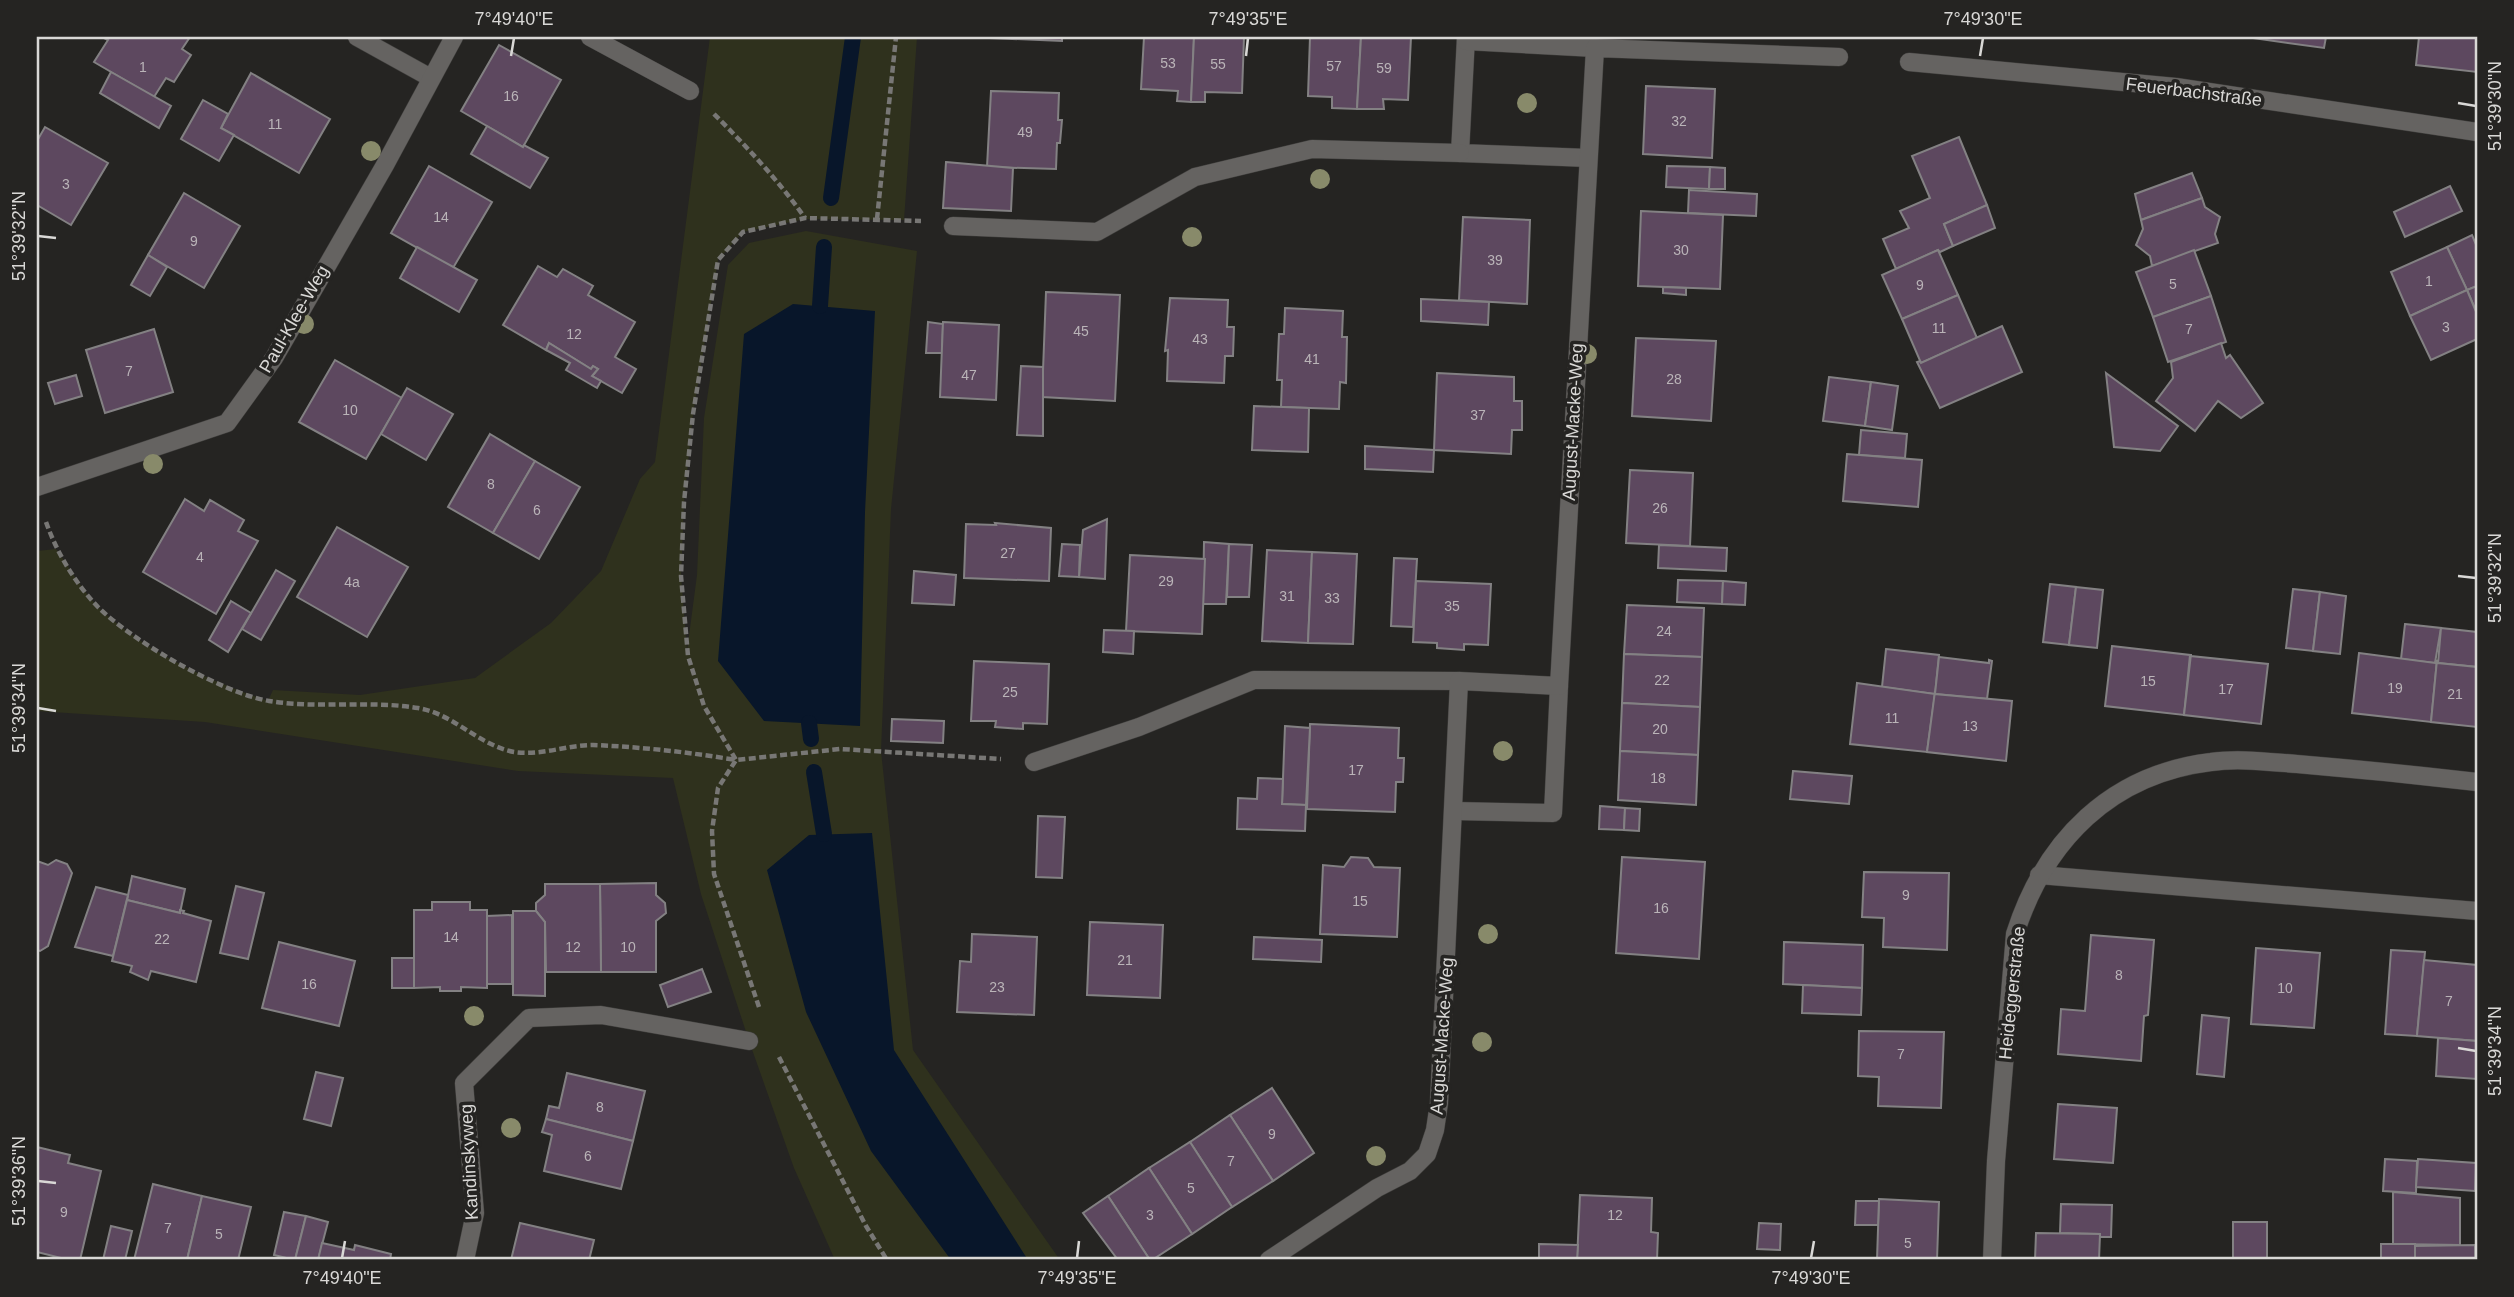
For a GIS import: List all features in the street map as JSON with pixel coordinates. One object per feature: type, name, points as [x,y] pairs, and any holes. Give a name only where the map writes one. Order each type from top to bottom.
[{"type":"street","points":[[357,37],[431,78]]},
{"type":"street","name":"Paul-Klee-Weg","points":[[37,487],[227,423],[274,358],[454,37]]},
{"type":"street","points":[[590,37],[690,91]]},
{"type":"street","points":[[1460,153],[1466,39],[1595,48],[1839,57]]},
{"type":"street","name":"August-Macke-Weg","points":[[1454,811],[1553,813],[1595,48]]},
{"type":"street","name":"Feuerbachstraße","points":[[1909,62],[2176,87],[2477,132]]},
{"type":"street","points":[[953,226],[1097,232],[1195,177],[1312,149],[1588,158]]},
{"type":"street","points":[[1034,762],[1139,727],[1254,680],[1459,681],[1559,686]]},
{"type":"street","name":"August-Macke-Weg","points":[[1269,1260],[1377,1188],[1410,1171],[1427,1154],[1435,1130],[1439,1103],[1459,681]]},
{"type":"street","name":"Heideggerstraße","points":[[1992,1260],[1996,1161],[2015,934],[2025,904],[2056,849],[2100,805],[2135,784],[2173,769],[2212,761],[2337,767],[2477,782]]},
{"type":"street","points":[[2039,875],[2477,911]]},
{"type":"street","name":"Kandinskyweg","points":[[465,1260],[475,1213],[464,1083],[529,1018],[601,1015],[749,1041]]},
{"type":"path","points":[[877,219],[896,37]]},
{"type":"path","points":[[690,91],[781,184],[806,219]]},
{"type":"path","points":[[736,760],[704,706],[688,656],[681,576],[684,502],[693,415],[718,260],[743,232],[806,219],[877,219],[953,226]]},
{"type":"path","points":[[41,510],[56,549],[99,607],[126,630],[225,686],[268,701],[418,708],[450,718],[484,741],[514,752],[547,752],[590,745],[680,751],[736,760],[840,749],[1034,762]]},
{"type":"path","points":[[736,760],[718,788],[712,831],[714,874],[760,1011]]},
{"type":"path","points":[[777,1053],[818,1136],[887,1260]]},
{"type":"green space","points":[[710,37],[917,37],[904,220],[805,219],[743,232],[718,260],[693,414],[684,502],[681,576],[687,651],[697,575],[704,418],[728,265],[749,243],[806,231],[917,251],[891,509],[881,751],[913,1050],[1060,1260],[835,1260],[794,1168],[749,1041],[701,894],[673,778],[518,771],[205,722],[37,711],[37,551],[56,549],[100,609],[137,639],[179,664],[268,701],[273,690],[360,695],[475,678],[551,623],[601,571],[640,479],[655,462]]},
{"type":"water","points":[[793,304],[875,311],[865,512],[860,726],[764,721],[718,661],[744,334]]},
{"type":"water","points":[[872,833],[894,1050],[1028,1260],[951,1260],[871,1151],[806,1012],[767,870],[809,835]]},
{"type":"building","points":[[102,37],[190,37],[182,49],[191,55],[174,82],[166,78],[154,97],[94,62],[108,40]]},
{"type":"building","points":[[1062,37],[1062,41],[990,38]]},
{"type":"building","points":[[1144,37],[1194,37],[1191,102],[1177,101],[1178,91],[1141,89]]},
{"type":"building","points":[[1194,37],[1244,37],[1242,93],[1205,92],[1205,102],[1191,102]]},
{"type":"building","points":[[1310,37],[1361,37],[1357,109],[1332,108],[1332,97],[1308,96]]},
{"type":"building","points":[[1361,37],[1411,37],[1408,100],[1383,99],[1384,109],[1357,109]]},
{"type":"building","points":[[2246,37],[2326,37],[2324,48]]},
{"type":"building","points":[[2419,37],[2477,37],[2477,72],[2416,65]]},
{"type":"building","points":[[499,45],[561,80],[523,147],[461,111]]},
{"type":"building","points":[[111,72],[171,106],[159,128],[100,93]]},
{"type":"building","points":[[251,73],[330,119],[299,173],[221,128]]},
{"type":"building","points":[[1646,86],[1715,89],[1712,158],[1643,154]]},
{"type":"building","points":[[991,91],[1059,93],[1058,120],[1062,120],[1060,143],[1057,143],[1056,169],[987,167]]},
{"type":"building","points":[[203,100],[228,114],[221,128],[234,135],[219,161],[181,139]]},
{"type":"building","points":[[487,126],[548,158],[530,188],[471,154]]},
{"type":"building","points":[[45,127],[108,163],[71,225],[37,205],[37,141]]},
{"type":"building","points":[[1959,137],[1987,205],[1944,224],[1953,246],[1896,269],[1883,239],[1909,228],[1900,211],[1930,198],[1912,156]]},
{"type":"building","points":[[946,162],[1013,168],[1011,211],[943,208]]},
{"type":"building","points":[[429,166],[492,202],[453,268],[391,233]]},
{"type":"building","points":[[1667,166],[1710,167],[1709,189],[1666,187]]},
{"type":"building","points":[[1710,167],[1725,168],[1725,189],[1709,189]]},
{"type":"building","points":[[2192,173],[2202,198],[2141,220],[2135,194]]},
{"type":"building","points":[[2450,186],[2462,211],[2405,237],[2394,212]]},
{"type":"building","points":[[1689,190],[1757,194],[1756,216],[1688,213]]},
{"type":"building","points":[[184,193],[240,226],[204,288],[148,255]]},
{"type":"building","points":[[2202,198],[2205,207],[2220,217],[2215,234],[2218,243],[2152,266],[2150,256],[2136,245],[2143,229],[2141,220]]},
{"type":"building","points":[[1987,205],[1995,228],[1953,246],[1944,224]]},
{"type":"building","points":[[1641,211],[1723,215],[1720,289],[1638,286]]},
{"type":"building","points":[[1463,217],[1530,220],[1527,304],[1459,300]]},
{"type":"building","points":[[2472,235],[2477,247],[2477,286],[2467,290],[2447,247]]},
{"type":"building","points":[[417,247],[477,280],[459,312],[400,278]]},
{"type":"building","points":[[2447,247],[2467,290],[2410,316],[2391,272]]},
{"type":"building","points":[[1938,250],[1958,295],[1902,319],[1882,275]]},
{"type":"building","points":[[2194,250],[2211,296],[2153,317],[2136,272]]},
{"type":"building","points":[[148,255],[167,267],[150,296],[131,285]]},
{"type":"building","points":[[538,266],[557,277],[563,269],[593,286],[588,295],[635,322],[615,357],[636,369],[622,393],[592,376],[598,369],[593,366],[591,369],[549,343],[546,350],[503,325]]},
{"type":"building","points":[[2477,286],[2477,311],[2476,311],[2467,290]]},
{"type":"building","points":[[1663,287],[1686,288],[1686,295],[1663,293]]},
{"type":"building","points":[[2467,290],[2477,314],[2477,339],[2431,360],[2410,316]]},
{"type":"building","points":[[1046,292],[1120,295],[1115,401],[1042,397]]},
{"type":"building","points":[[1958,295],[1977,338],[1921,363],[1902,319]]},
{"type":"building","points":[[2211,296],[2226,342],[2168,362],[2153,317]]},
{"type":"building","points":[[1170,298],[1228,300],[1227,327],[1234,327],[1233,356],[1225,356],[1224,383],[1167,381],[1168,350],[1165,351]]},
{"type":"building","points":[[1421,299],[1489,302],[1488,325],[1421,321]]},
{"type":"building","points":[[1285,308],[1343,311],[1342,337],[1347,337],[1346,383],[1340,382],[1339,409],[1281,407],[1282,380],[1277,380],[1279,334],[1284,334]]},
{"type":"building","points":[[928,322],[943,324],[942,353],[926,353]]},
{"type":"building","points":[[943,322],[999,325],[996,400],[940,397]]},
{"type":"building","points":[[2002,326],[2022,372],[1940,408],[1917,362],[1921,363]]},
{"type":"building","points":[[154,329],[173,392],[105,413],[86,350]]},
{"type":"building","points":[[1636,338],[1716,341],[1711,421],[1632,416]]},
{"type":"building","points":[[549,343],[591,369],[593,366],[598,369],[592,376],[601,381],[597,388],[566,370],[570,363],[546,350]]},
{"type":"building","points":[[2221,343],[2226,358],[2230,355],[2263,403],[2241,418],[2218,401],[2195,431],[2156,401],[2173,378],[2171,362]]},
{"type":"building","points":[[335,360],[402,398],[366,459],[299,422]]},
{"type":"building","points":[[1021,366],[1043,367],[1043,436],[1017,435]]},
{"type":"building","points":[[1437,373],[1514,377],[1514,401],[1522,401],[1522,430],[1512,430],[1511,454],[1434,450]]},
{"type":"building","points":[[2106,373],[2178,426],[2160,451],[2114,447]]},
{"type":"building","points":[[76,375],[82,396],[55,404],[48,383]]},
{"type":"building","points":[[1829,377],[1871,382],[1865,426],[1823,421]]},
{"type":"building","points":[[1871,382],[1898,386],[1892,430],[1865,426]]},
{"type":"building","points":[[407,388],[453,414],[426,460],[381,434]]},
{"type":"building","points":[[1254,406],[1309,408],[1308,452],[1252,450]]},
{"type":"building","points":[[1861,430],[1907,434],[1905,458],[1859,455]]},
{"type":"building","points":[[490,434],[535,461],[493,533],[448,507]]},
{"type":"building","points":[[1365,446],[1434,450],[1433,472],[1365,469]]},
{"type":"building","points":[[1847,454],[1922,460],[1918,507],[1843,501]]},
{"type":"building","points":[[535,461],[580,487],[539,559],[493,533]]},
{"type":"building","points":[[1630,470],[1693,473],[1690,546],[1626,543]]},
{"type":"building","points":[[185,499],[204,511],[210,500],[244,520],[238,531],[258,541],[216,614],[143,572]]},
{"type":"building","points":[[1107,519],[1105,579],[1079,577],[1083,530]]},
{"type":"building","points":[[995,523],[1051,528],[1049,581],[964,578],[966,524],[996,525]]},
{"type":"building","points":[[337,527],[408,567],[367,637],[297,597]]},
{"type":"building","points":[[1204,542],[1229,544],[1226,604],[1203,604]]},
{"type":"building","points":[[1062,544],[1080,545],[1079,577],[1059,576]]},
{"type":"building","points":[[1229,544],[1252,545],[1249,597],[1227,597]]},
{"type":"building","points":[[1659,545],[1727,548],[1726,571],[1658,568]]},
{"type":"building","points":[[1267,550],[1312,552],[1308,643],[1262,641]]},
{"type":"building","points":[[1312,552],[1357,554],[1353,644],[1308,643]]},
{"type":"building","points":[[1130,555],[1205,559],[1202,634],[1126,631]]},
{"type":"building","points":[[1394,558],[1417,559],[1413,627],[1391,626]]},
{"type":"building","points":[[276,570],[295,581],[261,640],[242,629]]},
{"type":"building","points":[[914,571],[956,575],[954,605],[912,603]]},
{"type":"building","points":[[1678,580],[1723,581],[1722,604],[1677,602]]},
{"type":"building","points":[[1416,581],[1491,584],[1488,645],[1464,644],[1464,650],[1437,648],[1437,643],[1413,642]]},
{"type":"building","points":[[1723,581],[1746,583],[1745,605],[1722,604]]},
{"type":"building","points":[[2050,584],[2076,587],[2069,645],[2043,642]]},
{"type":"building","points":[[2076,587],[2103,590],[2097,648],[2069,645]]},
{"type":"building","points":[[2293,589],[2320,592],[2313,651],[2286,648]]},
{"type":"building","points":[[2320,592],[2346,596],[2340,654],[2313,651]]},
{"type":"building","points":[[231,601],[251,613],[228,652],[209,640]]},
{"type":"building","points":[[1627,605],[1704,608],[1702,657],[1624,654]]},
{"type":"building","points":[[2405,624],[2441,628],[2435,663],[2401,659]]},
{"type":"building","points":[[2441,628],[2477,632],[2477,667],[2438,663]]},
{"type":"building","points":[[1104,630],[1134,631],[1133,654],[1103,652]]},
{"type":"building","points":[[2112,646],[2190,655],[2184,715],[2105,706]]},
{"type":"building","points":[[1886,649],[1939,655],[1935,694],[1882,687]]},
{"type":"building","points":[[2359,653],[2435,663],[2437,660],[2431,722],[2352,713]]},
{"type":"building","points":[[1624,654],[1702,657],[1700,707],[1622,703]]},
{"type":"building","points":[[2191,654],[2268,664],[2261,724],[2184,715]]},
{"type":"building","points":[[1939,657],[1989,663],[1989,660],[1992,661],[1987,699],[1935,694]]},
{"type":"building","points":[[2437,660],[2438,663],[2477,667],[2477,727],[2431,722]]},
{"type":"building","points":[[974,661],[1049,664],[1047,724],[1023,723],[1023,729],[995,727],[996,721],[971,721]]},
{"type":"building","points":[[1857,683],[1935,694],[1927,752],[1850,744]]},
{"type":"building","points":[[1935,691],[1935,694],[2012,701],[2006,761],[1927,752]]},
{"type":"building","points":[[1622,703],[1700,707],[1698,755],[1620,751]]},
{"type":"building","points":[[892,719],[944,721],[943,743],[891,741]]},
{"type":"building","points":[[1310,724],[1399,728],[1398,758],[1404,758],[1403,782],[1396,782],[1395,812],[1307,809]]},
{"type":"building","points":[[1285,726],[1310,728],[1306,805],[1282,804]]},
{"type":"building","points":[[1620,751],[1698,755],[1696,805],[1618,800]]},
{"type":"building","points":[[1793,771],[1852,776],[1849,804],[1790,799]]},
{"type":"building","points":[[1258,778],[1283,779],[1282,804],[1306,805],[1305,831],[1237,829],[1238,798],[1257,799]]},
{"type":"building","points":[[1600,806],[1625,808],[1624,830],[1599,829]]},
{"type":"building","points":[[1625,808],[1640,809],[1639,831],[1624,830]]},
{"type":"building","points":[[1038,816],[1065,817],[1062,878],[1036,877]]},
{"type":"building","points":[[1351,857],[1368,858],[1374,867],[1400,868],[1397,937],[1320,934],[1323,865],[1344,867]]},
{"type":"building","points":[[1622,857],[1705,862],[1699,959],[1616,953]]},
{"type":"building","points":[[56,860],[67,864],[72,873],[48,946],[40,951],[37,950],[37,861],[48,865]]},
{"type":"building","points":[[1864,872],[1949,873],[1947,950],[1883,947],[1884,918],[1862,917]]},
{"type":"building","points":[[132,876],[185,889],[180,913],[127,900]]},
{"type":"building","points":[[656,883],[656,895],[665,903],[666,913],[656,921],[656,972],[601,972],[600,884]]},
{"type":"building","points":[[545,884],[600,884],[601,972],[546,972],[545,922],[536,911],[536,903],[545,895]]},
{"type":"building","points":[[236,886],[264,893],[248,959],[220,953]]},
{"type":"building","points":[[96,887],[128,895],[113,956],[75,947]]},
{"type":"building","points":[[127,900],[180,913],[180,910],[184,911],[183,913],[211,921],[196,982],[151,971],[148,980],[130,972],[132,966],[112,961]]},
{"type":"building","points":[[432,902],[470,902],[470,910],[487,910],[487,988],[461,987],[461,991],[440,991],[440,987],[414,988],[414,910],[432,910]]},
{"type":"building","points":[[513,911],[536,911],[545,922],[545,996],[513,995]]},
{"type":"building","points":[[512,915],[512,984],[487,984],[487,916]]},
{"type":"building","points":[[1090,922],[1163,925],[1160,998],[1087,995]]},
{"type":"building","points":[[972,934],[1037,937],[1034,1015],[957,1012],[960,961],[971,962]]},
{"type":"building","points":[[2091,935],[2154,940],[2141,1061],[2058,1054],[2061,1009],[2085,1011]]},
{"type":"building","points":[[1254,937],[1322,940],[1321,962],[1253,959]]},
{"type":"building","points":[[279,942],[355,961],[339,1026],[262,1008]]},
{"type":"building","points":[[1784,942],[1863,945],[1862,988],[1783,984]]},
{"type":"building","points":[[2256,948],[2320,953],[2314,1028],[2251,1024]]},
{"type":"building","points":[[2391,950],[2425,952],[2417,1036],[2385,1034]]},
{"type":"building","points":[[392,958],[414,958],[414,988],[392,988]]},
{"type":"building","points":[[2424,960],[2477,965],[2477,1041],[2417,1036]]},
{"type":"building","points":[[702,969],[711,992],[668,1007],[660,985]]},
{"type":"building","points":[[1803,985],[1862,988],[1861,1015],[1802,1013]]},
{"type":"building","points":[[2202,1015],[2229,1018],[2224,1077],[2197,1074]]},
{"type":"building","points":[[1859,1031],[1944,1032],[1941,1108],[1878,1106],[1879,1077],[1858,1076]]},
{"type":"building","points":[[2438,1038],[2477,1041],[2477,1079],[2436,1076]]},
{"type":"building","points":[[316,1072],[343,1078],[331,1126],[304,1119]]},
{"type":"building","points":[[567,1073],[645,1091],[633,1141],[546,1119],[549,1106],[559,1108]]},
{"type":"building","points":[[1272,1088],[1314,1153],[1273,1181],[1230,1115]]},
{"type":"building","points":[[2058,1104],[2117,1108],[2113,1163],[2054,1159]]},
{"type":"building","points":[[1230,1115],[1273,1181],[1232,1207],[1190,1142]]},
{"type":"building","points":[[546,1119],[633,1141],[621,1189],[544,1171],[552,1135],[542,1132]]},
{"type":"building","points":[[1190,1142],[1232,1207],[1192,1234],[1149,1168]]},
{"type":"building","points":[[37,1147],[70,1155],[68,1163],[101,1171],[80,1260],[37,1252]]},
{"type":"building","points":[[2385,1159],[2417,1161],[2416,1193],[2383,1191]]},
{"type":"building","points":[[2418,1159],[2476,1163],[2475,1191],[2416,1187]]},
{"type":"building","points":[[1149,1168],[1192,1234],[1152,1260],[1108,1196]]},
{"type":"building","points":[[153,1184],[202,1196],[187,1260],[134,1260]]},
{"type":"building","points":[[2393,1192],[2460,1198],[2460,1245],[2393,1244]]},
{"type":"building","points":[[1580,1195],[1652,1198],[1651,1232],[1658,1233],[1657,1260],[1577,1260]]},
{"type":"building","points":[[202,1196],[251,1207],[238,1260],[187,1260]]},
{"type":"building","points":[[1108,1196],[1148,1257],[1144,1260],[1118,1260],[1083,1213]]},
{"type":"building","points":[[1879,1199],[1939,1202],[1937,1260],[1877,1260]]},
{"type":"building","points":[[1856,1201],[1879,1201],[1878,1225],[1855,1225]]},
{"type":"building","points":[[2061,1204],[2112,1205],[2111,1237],[2100,1237],[2100,1234],[2060,1233]]},
{"type":"building","points":[[284,1212],[306,1216],[295,1260],[274,1255]]},
{"type":"building","points":[[306,1216],[328,1222],[318,1260],[295,1260]]},
{"type":"building","points":[[2233,1222],[2267,1222],[2267,1260],[2233,1260]]},
{"type":"building","points":[[520,1223],[594,1240],[589,1260],[511,1260]]},
{"type":"building","points":[[1759,1223],[1781,1224],[1780,1250],[1757,1249]]},
{"type":"building","points":[[111,1226],[132,1231],[125,1260],[103,1260]]},
{"type":"building","points":[[2036,1233],[2100,1234],[2099,1260],[2035,1260]]},
{"type":"building","points":[[322,1243],[354,1250],[355,1245],[391,1254],[390,1260],[318,1260]]},
{"type":"building","points":[[1539,1244],[1578,1245],[1577,1260],[1539,1260]]},
{"type":"building","points":[[2381,1244],[2415,1244],[2415,1260],[2381,1260]]},
{"type":"building","points":[[2475,1245],[2475,1260],[2415,1260],[2415,1246]]},
{"type":"waterway","points":[[831,198],[853,37]]},
{"type":"waterway","points":[[820,306],[824,247]]},
{"type":"waterway","points":[[809,723],[811,739]]},
{"type":"waterway","points":[[814,772],[824,834]]}]
